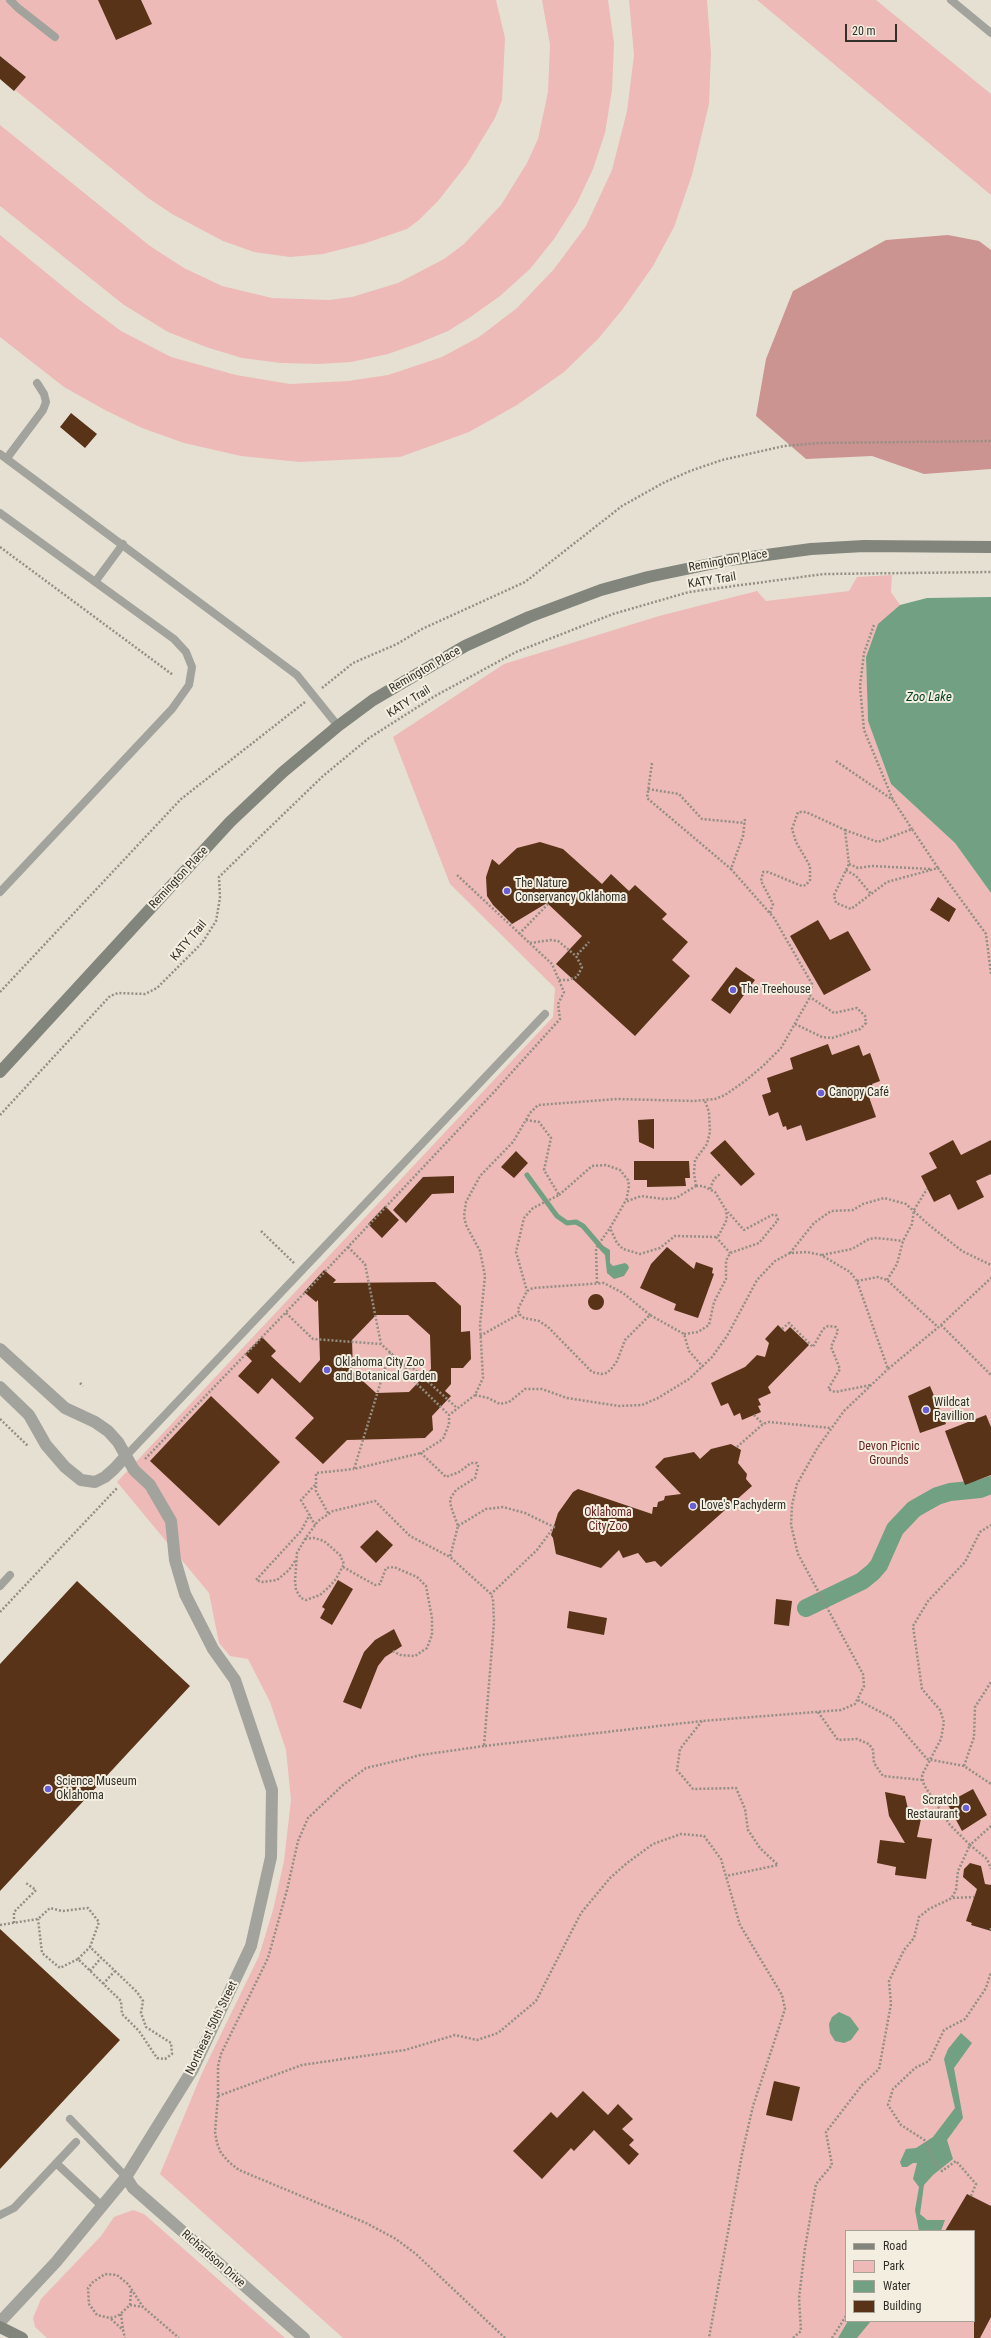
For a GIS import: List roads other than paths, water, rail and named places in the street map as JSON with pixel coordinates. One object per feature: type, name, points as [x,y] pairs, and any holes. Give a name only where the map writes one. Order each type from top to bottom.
[{"type":"main road","name":"Remington Place","points":[[0,1072],[230,822],[283,772],[338,726],[379,696],[465,646],[529,617],[601,590],[648,577],[729,560],[811,549],[872,546],[991,547]]},
{"type":"main road","points":[[0,2327],[22,2338]]},
{"type":"street","name":"Northeast 50th Street","points":[[0,1349],[65,1408],[95,1422],[108,1431],[118,1442],[125,1457],[150,1485],[170,1521],[175,1560],[186,1594],[213,1649],[235,1680],[272,1790],[270,1857],[251,1946],[193,2069],[126,2177],[56,2262],[0,2322]]},
{"type":"street","points":[[0,1387],[29,1415],[46,1445],[65,1467],[81,1480],[95,1482],[105,1477],[125,1457]]},
{"type":"street","name":"Richardson Drive","points":[[126,2177],[133,2188],[304,2338]]},
{"type":"lane","points":[[10,0],[55,37]]},
{"type":"lane","points":[[951,0],[991,32]]},
{"type":"lane","points":[[37,383],[44,394],[46,402],[43,410],[3,456],[297,675],[338,726]]},
{"type":"lane","points":[[0,513],[180,645],[190,658],[192,667],[189,685],[172,709],[0,892]]},
{"type":"lane","points":[[95,582],[123,544]]},
{"type":"lane","points":[[125,1457],[545,1014]]},
{"type":"lane","points":[[0,1586],[10,1576]]},
{"type":"lane","points":[[70,2119],[126,2177]]},
{"type":"lane","points":[[0,2215],[14,2208],[76,2142]]},
{"type":"lane","points":[[56,2163],[102,2206]]},
{"type":"water","name":"Zoo Lake","points":[[991,597],[991,893],[955,843],[891,784],[868,721],[866,657],[878,624],[900,605],[927,598]]},
{"type":"water","points":[[602,1245],[610,1250],[610,1263],[613,1266],[625,1263],[628,1265],[629,1268],[624,1276],[614,1279],[607,1273],[605,1255],[600,1250]]},
{"type":"water","points":[[839,2012],[850,2017],[859,2029],[851,2040],[844,2043],[835,2041],[830,2033],[829,2024],[832,2017]]},
{"type":"water","points":[[961,2033],[972,2043],[954,2068],[963,2118],[947,2140],[953,2159],[933,2175],[924,2185],[920,2214],[927,2220],[945,2220],[941,2230],[919,2230],[915,2210],[919,2187],[913,2179],[917,2163],[913,2163],[907,2167],[902,2167],[900,2162],[906,2149],[916,2148],[933,2137],[955,2108],[944,2059],[948,2049]]},
{"type":"water","points":[[847,2322],[870,2322],[857,2338],[838,2338]]},
{"type":"waterway","points":[[527,1175],[557,1216],[567,1223],[576,1222],[583,1226],[601,1247]]},
{"type":"waterway","points":[[806,1608],[862,1581],[873,1572],[879,1565],[895,1529],[914,1509],[937,1496],[950,1492],[980,1489],[991,1485]]},
{"type":"place","name":"The Nature Conservancy Oklahoma","points":[[507,891]]},
{"type":"place","name":"The Treehouse","points":[[733,990]]},
{"type":"place","name":"Canopy Café","points":[[821,1093]]},
{"type":"place","name":"Oklahoma City Zoo and Botanical Garden","points":[[327,1370]]},
{"type":"place","name":"Wildcat Pavillion","points":[[926,1410]]},
{"type":"place","name":"Love's Pachyderm","points":[[693,1506]]},
{"type":"place","name":"Science Museum Oklahoma","points":[[48,1789]]},
{"type":"place","name":"Scratch Restaurant","points":[[966,1808]]},
{"type":"park label","name":"Devon Picnic Grounds","points":[[889,1454]]},
{"type":"park label","name":"Oklahoma City Zoo","points":[[608,1520]]}]
